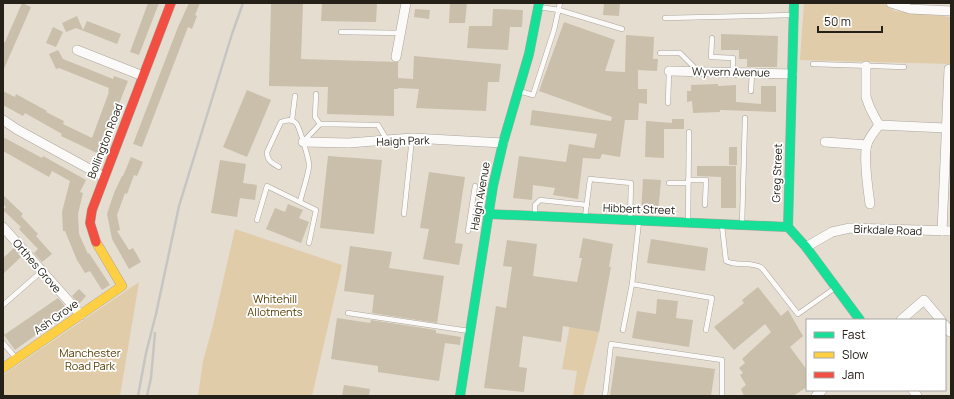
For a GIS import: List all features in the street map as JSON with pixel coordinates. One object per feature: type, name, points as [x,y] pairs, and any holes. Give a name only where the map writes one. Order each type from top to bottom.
[{"type":"street","name":"Bollington Road","points":[[122,286],[95,240],[90,223],[92,210],[171,3]]},
{"type":"street","points":[[396,56],[406,3]]},
{"type":"street","name":"Greg Street","points":[[788,227],[794,3]]},
{"type":"street","points":[[891,3],[910,9],[951,11]]},
{"type":"street","name":"Haigh Avenue","points":[[460,396],[493,186],[503,143],[529,54],[538,5]]},
{"type":"street","points":[[77,50],[144,76]]},
{"type":"street","points":[[866,66],[866,98],[879,125]]},
{"type":"street","points":[[946,231],[946,128],[949,69]]},
{"type":"street","name":"Wyvern Avenue","points":[[669,71],[792,74]]},
{"type":"street","points":[[3,120],[18,130],[104,176]]},
{"type":"street","points":[[879,125],[946,128]]},
{"type":"street","points":[[870,204],[867,171],[867,145],[872,134],[879,125]]},
{"type":"street","name":"Haigh Park","points":[[303,142],[349,143],[412,138],[503,143]]},
{"type":"street","points":[[825,142],[867,145]]},
{"type":"street","name":"Hibbert Street","points":[[488,214],[788,227]]},
{"type":"street","points":[[788,227],[806,247],[859,319]]},
{"type":"street","name":"Birkdale Road","points":[[806,247],[832,232],[850,228],[946,231]]},
{"type":"street","name":"Orthes Grove","points":[[5,234],[42,271],[80,315]]},
{"type":"street","name":"Ash Grove","points":[[3,368],[122,286]]},
{"type":"street","points":[[902,319],[924,300],[940,319]]},
{"type":"lane","points":[[519,91],[533,95],[554,30],[560,3]]},
{"type":"lane","points":[[538,5],[622,29]]},
{"type":"lane","points":[[665,18],[794,15]]},
{"type":"lane","points":[[341,32],[401,33]]},
{"type":"lane","points":[[712,38],[711,57],[733,58],[733,72]]},
{"type":"lane","points":[[660,52],[680,53],[698,71]]},
{"type":"lane","points":[[812,64],[904,67]]},
{"type":"lane","points":[[668,103],[669,71]]},
{"type":"lane","points":[[751,91],[752,73]]},
{"type":"lane","points":[[316,94],[315,117],[320,124]]},
{"type":"lane","points":[[292,120],[295,96]]},
{"type":"lane","points":[[742,225],[745,118]]},
{"type":"lane","points":[[279,167],[270,162],[267,157],[267,152],[281,122],[285,120],[292,120],[297,123],[309,166],[300,202]]},
{"type":"lane","points":[[303,142],[320,124],[378,125],[387,140]]},
{"type":"lane","points":[[688,223],[689,132]]},
{"type":"lane","points":[[404,214],[412,138]]},
{"type":"lane","points":[[585,218],[590,178],[631,183],[634,221],[632,284],[623,330]]},
{"type":"lane","points":[[669,183],[706,180],[705,205]]},
{"type":"lane","points":[[257,220],[267,186],[316,210],[309,243]]},
{"type":"lane","points":[[468,231],[475,186]]},
{"type":"lane","points":[[535,216],[535,205],[540,200],[587,205]]},
{"type":"lane","points":[[471,212],[488,214]]},
{"type":"lane","points":[[722,224],[726,261],[731,263],[757,265],[762,268],[798,314],[836,287]]},
{"type":"lane","points":[[3,305],[42,271]]},
{"type":"lane","points":[[632,284],[712,298],[706,330]]},
{"type":"lane","points":[[348,313],[470,331]]},
{"type":"lane","points":[[3,344],[17,359]]},
{"type":"lane","points":[[605,396],[611,344],[722,360],[722,396]]},
{"type":"green space","points":[[804,3],[883,3],[895,11],[951,17],[951,64],[800,60]]},
{"type":"green space","name":"Whitehill Allotments","points":[[235,229],[342,265],[312,396],[198,396],[203,361],[213,325]]},
{"type":"green space","name":"Manchester Road Park","points":[[139,282],[120,396],[3,396],[3,375]]},
{"type":"green space","points":[[570,324],[600,328],[583,396],[573,396],[577,371],[562,369]]},
{"type":"building","points":[[22,3],[31,7],[3,71],[3,42],[5,42]]},
{"type":"building","points":[[148,3],[159,3],[139,55],[130,52]]},
{"type":"building","points":[[189,3],[200,3],[195,15],[197,16],[192,29],[188,27],[142,147],[133,144],[178,27]]},
{"type":"building","points":[[271,3],[303,3],[301,59],[398,62],[398,78],[413,79],[414,56],[501,64],[499,82],[488,82],[486,111],[416,108],[419,89],[398,88],[394,89],[394,116],[327,114],[328,87],[269,86]]},
{"type":"building","points":[[322,3],[377,3],[376,22],[321,21]]},
{"type":"building","points":[[450,3],[467,3],[465,23],[449,23]]},
{"type":"building","points":[[604,3],[620,3],[619,16],[603,15]]},
{"type":"building","points":[[415,9],[430,10],[429,19],[414,17]]},
{"type":"building","points":[[493,9],[523,10],[522,27],[510,27],[508,50],[467,48],[469,26],[492,26]]},
{"type":"building","points":[[77,16],[83,30],[87,21],[121,34],[117,44],[76,28],[66,32],[62,23]]},
{"type":"building","points":[[564,22],[615,40],[605,71],[625,72],[626,35],[654,37],[653,59],[658,59],[657,71],[638,70],[638,89],[647,89],[647,104],[639,103],[638,120],[625,120],[620,157],[602,154],[600,159],[583,158],[578,199],[553,195],[555,188],[533,185],[532,200],[513,198],[519,156],[566,162],[569,144],[594,148],[597,134],[530,125],[532,110],[611,121],[612,117],[539,91]]},
{"type":"building","points":[[53,27],[63,32],[56,47],[46,43]]},
{"type":"building","points":[[721,34],[778,36],[777,67],[747,67],[747,59],[739,59],[739,50],[721,50]]},
{"type":"building","points":[[58,50],[63,59],[113,79],[114,76],[128,81],[99,154],[61,136],[62,134],[25,113],[23,116],[3,105],[3,91],[15,97],[16,94],[64,121],[63,124],[92,138],[109,92],[109,88],[59,68],[56,69],[49,54]]},
{"type":"building","points":[[718,84],[718,86],[736,85],[736,102],[761,104],[761,86],[776,86],[776,112],[720,110],[720,112],[693,113],[692,101],[687,102],[687,91],[691,91],[691,85]]},
{"type":"building","points":[[247,90],[271,100],[247,157],[223,147]]},
{"type":"building","points":[[672,119],[684,119],[684,129],[664,129],[664,158],[645,157],[646,121],[672,123]]},
{"type":"building","points":[[3,137],[42,158],[43,156],[86,180],[80,192],[83,193],[78,214],[79,234],[88,254],[89,253],[110,285],[102,290],[90,271],[85,273],[77,260],[65,231],[63,231],[62,212],[70,181],[52,171],[49,177],[3,151]]},
{"type":"building","points":[[729,147],[737,147],[737,165],[729,165]]},
{"type":"building","points":[[328,156],[382,160],[374,234],[320,228]]},
{"type":"building","points":[[131,157],[143,162],[137,176],[134,175],[127,194],[125,193],[117,215],[120,230],[117,231],[129,250],[133,248],[141,262],[129,269],[112,239],[107,214],[114,193]]},
{"type":"building","points":[[220,160],[246,164],[243,183],[257,185],[255,200],[240,198],[237,217],[211,213]]},
{"type":"building","points":[[697,166],[736,166],[736,208],[721,208],[721,177],[697,176]]},
{"type":"building","points":[[429,172],[465,177],[455,243],[463,244],[459,265],[423,259],[429,229],[420,228]]},
{"type":"building","points":[[643,179],[661,180],[658,214],[641,213]]},
{"type":"building","points":[[3,195],[23,214],[21,216],[38,234],[36,236],[52,254],[42,262],[34,253],[38,249],[19,229],[21,227],[3,210],[6,207],[3,204]]},
{"type":"building","points":[[288,204],[303,210],[299,218],[309,222],[301,243],[266,229],[275,208],[285,212]]},
{"type":"building","points":[[583,238],[613,244],[609,267],[611,267],[599,332],[563,326],[561,342],[523,336],[519,367],[527,368],[524,392],[484,388],[496,306],[506,308],[512,267],[503,266],[507,240],[537,244],[533,276],[577,282],[582,258],[579,258]]},
{"type":"building","points":[[651,239],[708,248],[705,271],[647,263]]},
{"type":"building","points":[[350,246],[392,252],[389,268],[444,276],[437,323],[372,313],[374,295],[344,291]]},
{"type":"building","points":[[14,248],[21,257],[3,274],[3,258]]},
{"type":"building","points":[[758,287],[781,316],[788,310],[803,336],[790,347],[806,369],[806,388],[793,396],[744,396],[741,389],[746,385],[740,375],[743,373],[739,368],[745,363],[742,359],[771,332],[765,324],[734,350],[714,327],[744,303],[742,300]]},
{"type":"building","points":[[79,289],[86,296],[79,304],[72,296]]},
{"type":"building","points":[[58,298],[69,311],[15,350],[4,335]]},
{"type":"building","points":[[657,299],[678,301],[676,318],[693,320],[689,347],[632,338],[637,311],[656,314]]},
{"type":"building","points":[[337,318],[370,323],[371,320],[436,330],[436,333],[461,337],[460,345],[445,343],[439,381],[378,372],[378,366],[331,359]]},
{"type":"building","points":[[616,356],[715,369],[711,396],[610,396]]},
{"type":"building","points":[[344,385],[370,389],[369,396],[342,396]]},
{"type":"railway","points":[[138,396],[146,353],[156,314],[179,206],[243,3]]},
{"type":"railway","points":[[147,396],[151,378],[155,333]]},
{"type":"traffic: fast","points":[[460,396],[493,186],[503,143],[529,54],[539,3]]},
{"type":"traffic: fast","points":[[794,3],[788,227],[806,247],[859,319]]},
{"type":"traffic: fast","points":[[488,214],[788,227]]},
{"type":"traffic: slow","points":[[3,368],[122,286],[96,242]]},
{"type":"traffic: jam","points":[[96,242],[90,223],[92,210],[171,3]]}]
